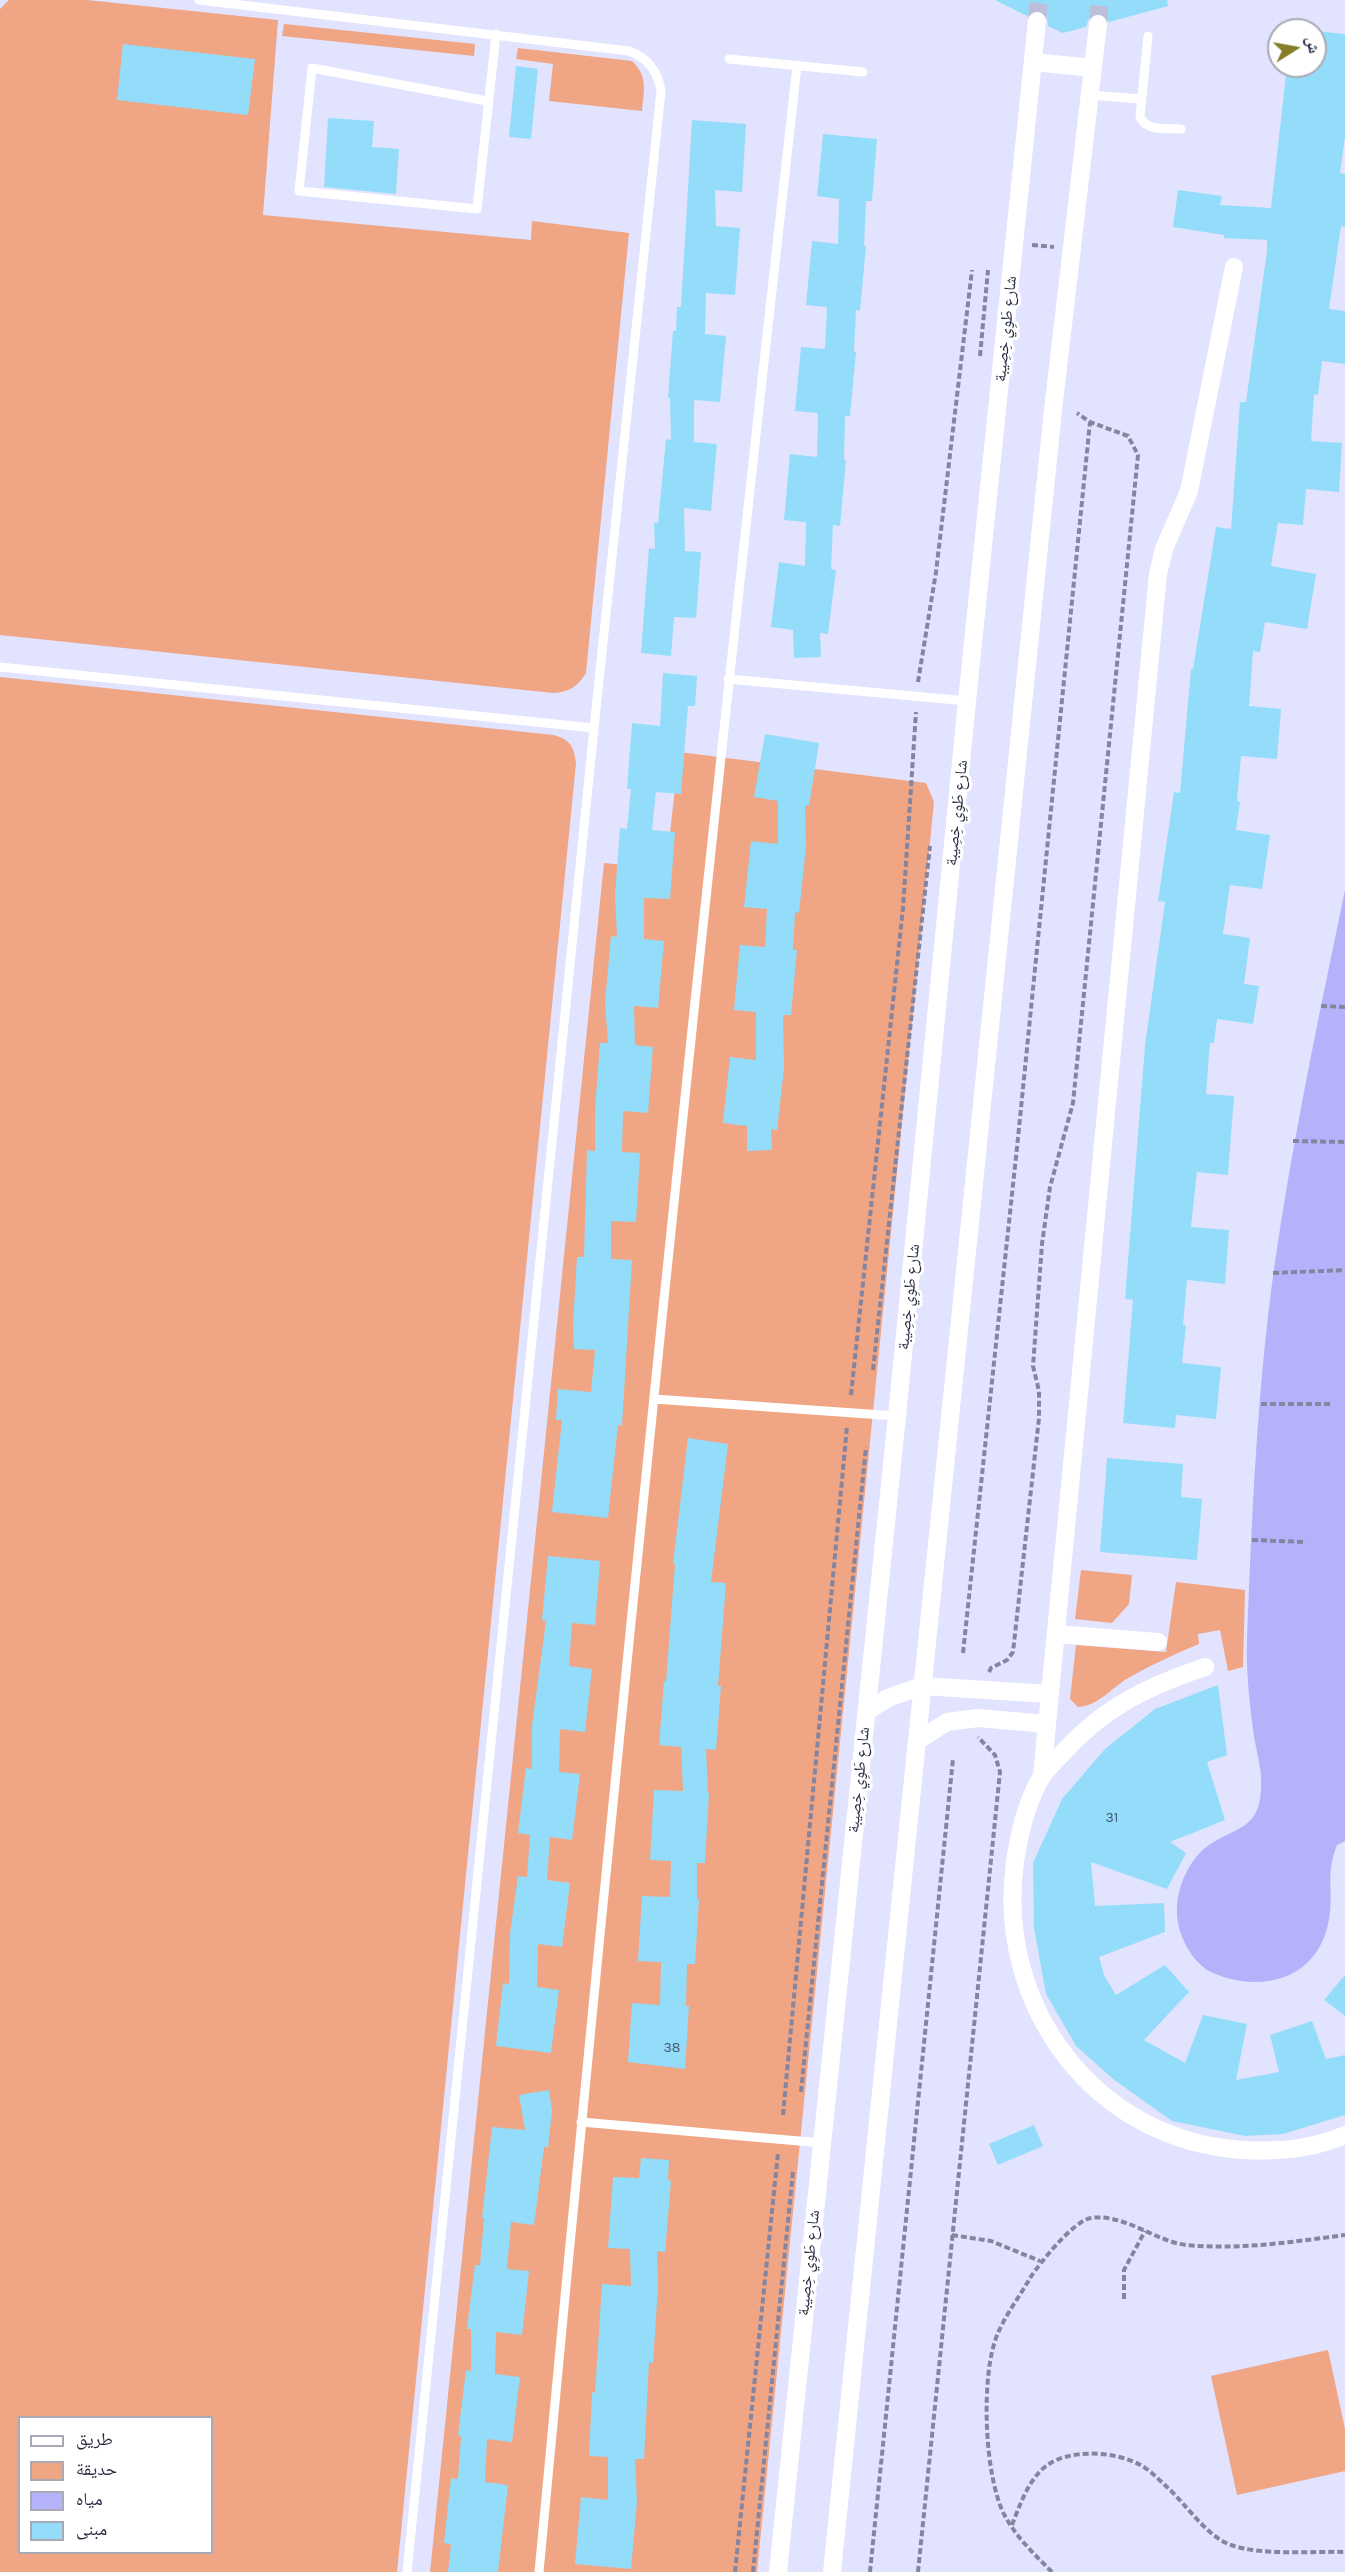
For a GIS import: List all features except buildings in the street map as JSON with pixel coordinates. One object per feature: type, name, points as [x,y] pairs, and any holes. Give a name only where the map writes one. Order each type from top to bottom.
[{"type":"street","name":"شارع طَوِي خِصِيبة","points":[[777,2572],[867,1711],[1037,21]]},
{"type":"street","points":[[832,2572],[1053,410],[1098,24]]},
{"type":"street","points":[[1034,62],[1093,68]]},
{"type":"street","points":[[1234,267],[1189,491],[1164,549],[1158,574],[1042,1776],[1028,1809],[1017,1845],[1012,1881],[1013,1918],[1018,1954],[1028,1990],[1043,2023],[1062,2054],[1088,2083],[1118,2108],[1151,2127],[1187,2141],[1225,2149],[1263,2151],[1301,2148],[1345,2135]]},
{"type":"street","points":[[1056,1634],[1158,1642]]},
{"type":"street","points":[[1042,1776],[1075,1738],[1114,1707],[1158,1683],[1205,1667]]},
{"type":"street","points":[[867,1711],[895,1694],[922,1686],[1049,1694]]},
{"type":"street","points":[[916,1742],[947,1722],[978,1718],[1047,1724]]},
{"type":"lane","points":[[199,0],[629,51],[645,59],[652,66],[661,91],[594,728],[408,2572]]},
{"type":"lane","points":[[487,101],[312,68],[299,191],[477,209],[496,34]]},
{"type":"lane","points":[[1148,36],[1140,117],[1145,125],[1181,129]]},
{"type":"lane","points":[[729,59],[863,72]]},
{"type":"lane","points":[[539,2572],[581,2122],[728,679],[797,66]]},
{"type":"lane","points":[[1090,95],[1141,99]]},
{"type":"lane","points":[[0,667],[594,728]]},
{"type":"lane","points":[[728,679],[967,701]]},
{"type":"lane","points":[[654,1399],[897,1416]]},
{"type":"lane","points":[[581,2122],[822,2143]]},
{"type":"path","points":[[1014,243],[1073,249]]},
{"type":"path","points":[[918,683],[936,572],[972,270]]},
{"type":"path","points":[[979,364],[988,270]]},
{"type":"path","points":[[982,1690],[991,1668],[1007,1660],[1013,1652],[1039,1418],[1040,1391],[1033,1366],[1042,1244],[1050,1187],[1073,1103],[1138,455],[1128,436],[1090,422],[1077,413]]},
{"type":"path","points":[[963,1653],[1017,1149],[1090,422]]},
{"type":"path","points":[[851,1395],[903,908],[916,712]]},
{"type":"path","points":[[873,1370],[931,839]]},
{"type":"path","points":[[1321,1006],[1345,1007]]},
{"type":"path","points":[[1293,1141],[1345,1142]]},
{"type":"path","points":[[1273,1273],[1345,1270]]},
{"type":"path","points":[[1261,1404],[1330,1404]]},
{"type":"path","points":[[783,2115],[848,1422]]},
{"type":"path","points":[[801,2092],[866,1447]]},
{"type":"path","points":[[1252,1540],[1306,1542]]},
{"type":"path","points":[[918,2572],[999,1772],[995,1755],[978,1738],[978,1718]]},
{"type":"path","points":[[870,2572],[953,1760]]},
{"type":"path","points":[[735,2572],[779,2149]]},
{"type":"path","points":[[753,2572],[793,2171]]},
{"type":"path","points":[[1052,2572],[1027,2547],[1004,2516],[992,2478],[985,2389],[997,2334],[1040,2261],[1088,2218],[1103,2218],[1184,2245],[1243,2247],[1345,2235]]},
{"type":"path","points":[[1124,2299],[1124,2270],[1144,2231]]},
{"type":"path","points":[[952,2235],[991,2241],[1040,2261]]},
{"type":"path","points":[[1012,2526],[1023,2496],[1046,2466],[1077,2453],[1110,2455],[1141,2465],[1169,2488],[1198,2521],[1229,2545],[1257,2550],[1345,2552]]},
{"type":"green space","points":[[9,0],[87,0],[278,20],[263,215],[531,240],[532,221],[629,233],[586,673],[576,685],[568,690],[553,693],[0,635],[0,9]]},
{"type":"green space","points":[[284,24],[475,44],[474,56],[282,36]]},
{"type":"green space","points":[[518,48],[632,61],[643,78],[642,111],[549,101],[553,64],[516,59]]},
{"type":"green space","points":[[0,677],[554,735],[570,744],[574,752],[576,763],[397,2572],[0,2572]]},
{"type":"green space","points":[[679,752],[926,783],[934,802],[757,2572],[430,2572],[604,863],[666,869]]},
{"type":"green space","points":[[1081,1570],[1132,1575],[1129,1604],[1112,1623],[1075,1619]]},
{"type":"green space","points":[[1176,1582],[1245,1590],[1243,1667],[1228,1671],[1220,1630],[1198,1634],[1199,1644],[1130,1677],[1092,1703],[1078,1707],[1070,1699],[1076,1645],[1166,1652]]},
{"type":"green space","points":[[1328,2350],[1345,2429],[1345,2471],[1237,2495],[1211,2376]]},
{"type":"water","points":[[1345,890],[1345,1841],[1337,1845],[1333,1856],[1329,1919],[1323,1939],[1314,1956],[1301,1968],[1286,1976],[1269,1981],[1251,1982],[1213,1973],[1198,1963],[1182,1938],[1177,1910],[1182,1883],[1196,1858],[1209,1845],[1251,1820],[1259,1803],[1261,1775],[1250,1707],[1247,1650],[1253,1500],[1263,1361],[1289,1174]]},
{"type":"tunnel","points":[[1037,21],[1039,0]]},
{"type":"tunnel","points":[[1098,24],[1100,0]]}]
